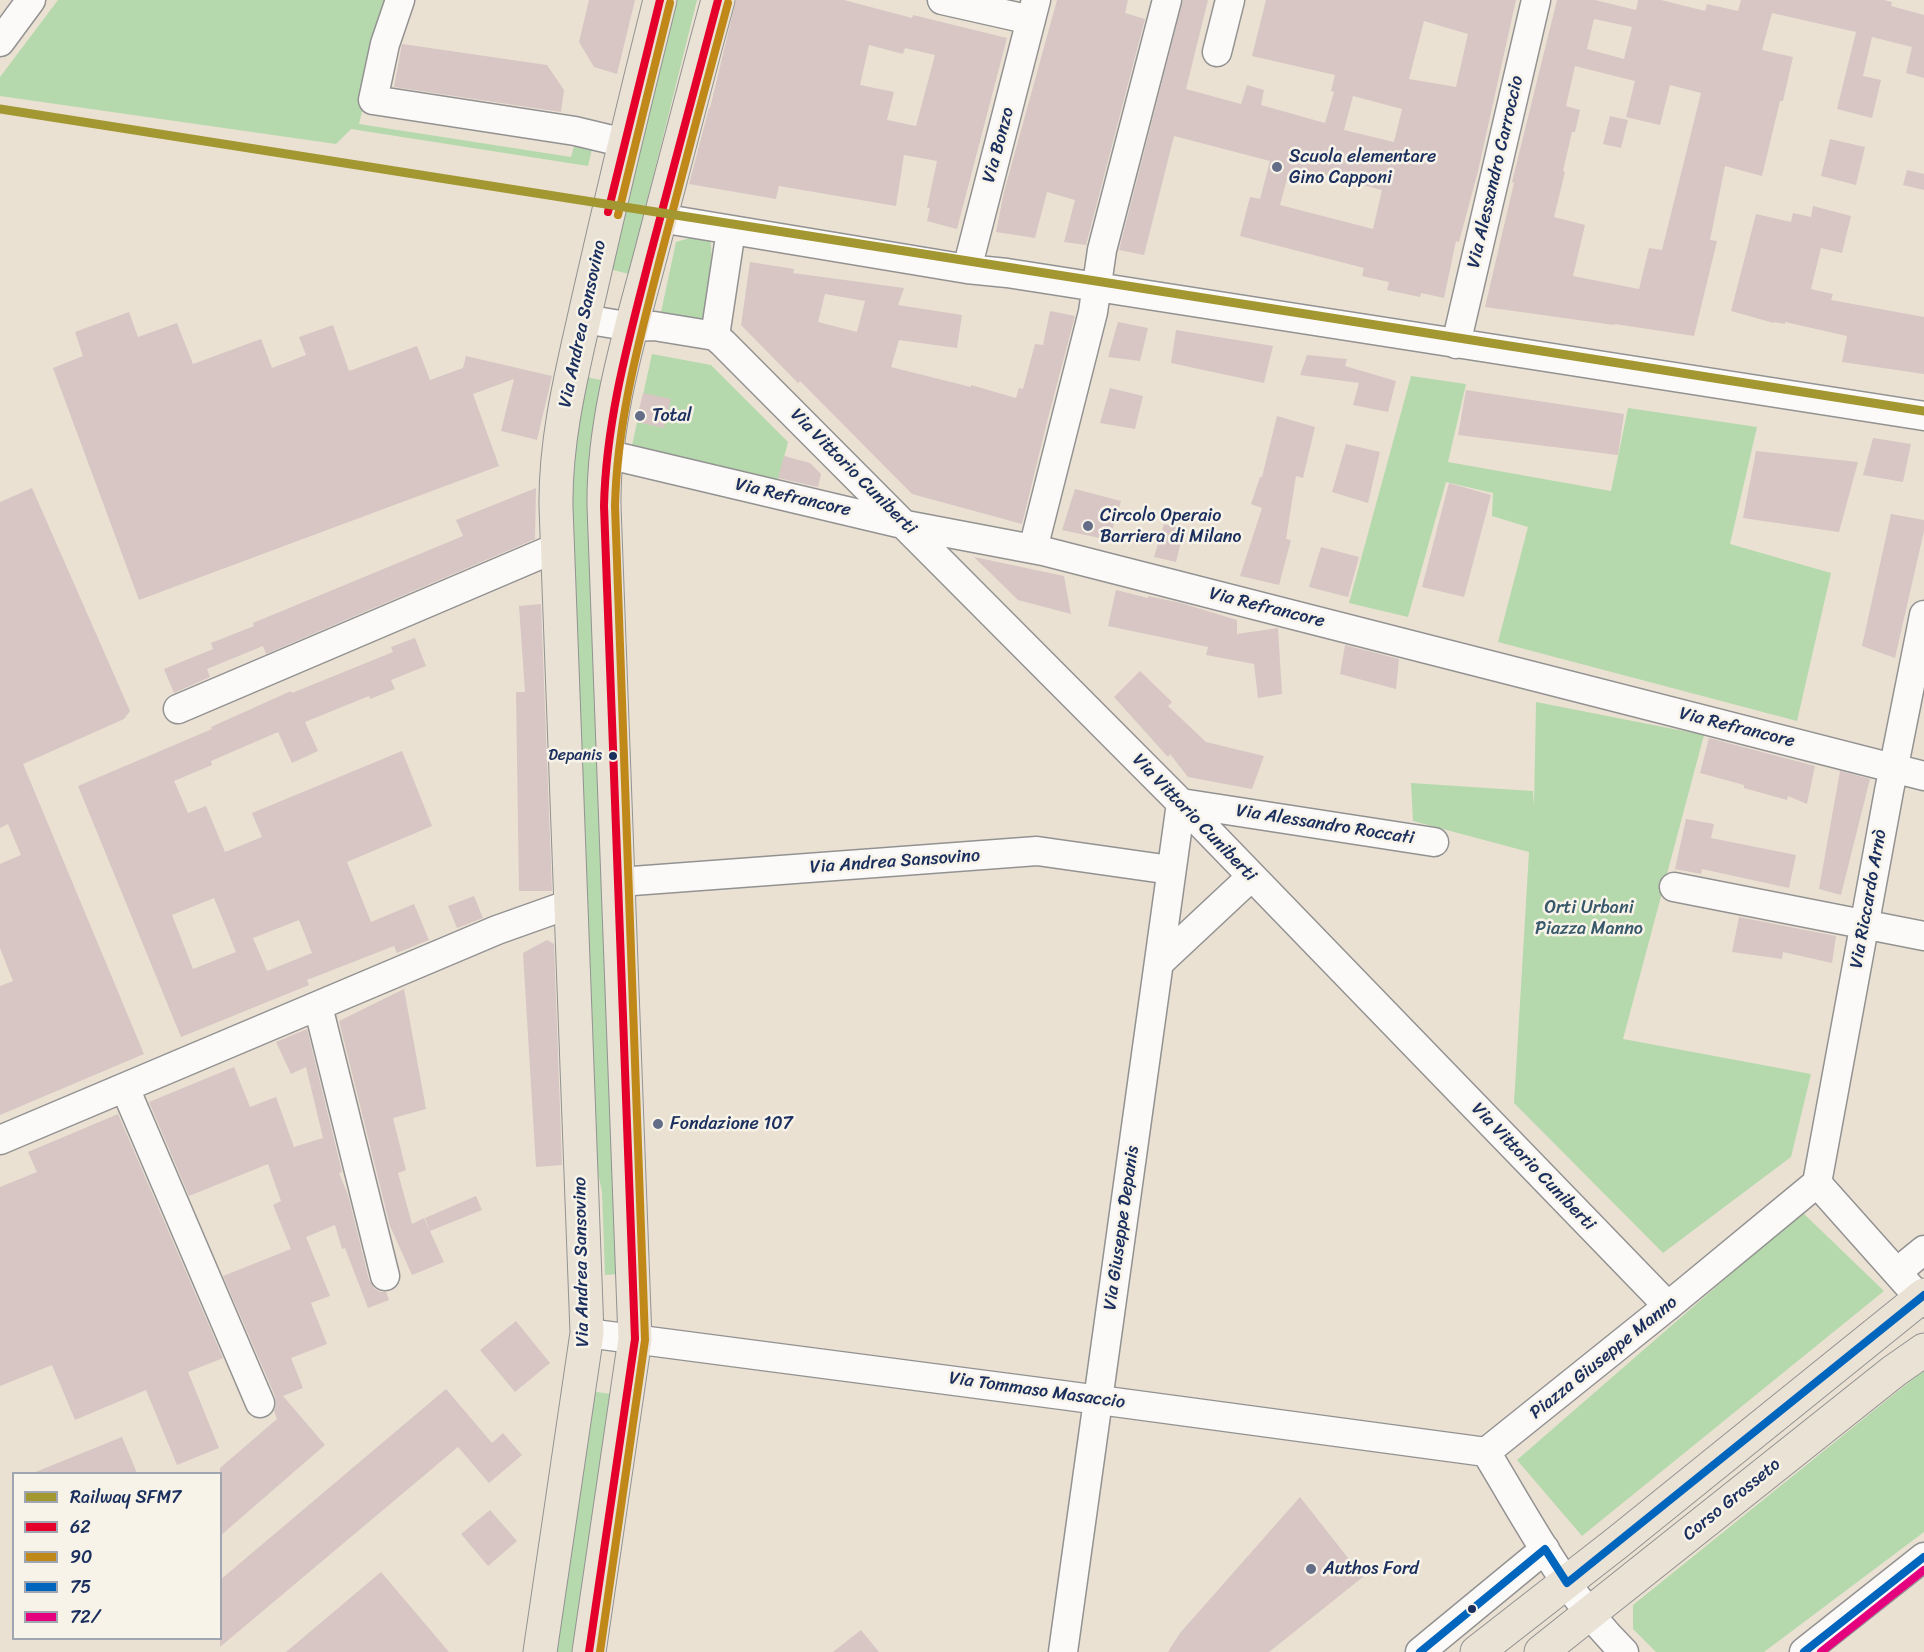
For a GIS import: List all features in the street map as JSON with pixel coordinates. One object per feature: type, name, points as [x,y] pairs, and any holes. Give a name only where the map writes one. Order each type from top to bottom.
[{"type":"main road","name":"Via Andrea Sansovino","points":[[540,1652],[587,1333],[556,478],[560,435],[584,319],[660,0]]},
{"type":"main road","points":[[589,1652],[635,1339],[604,506],[606,454],[615,400],[632,327],[717,0]]},
{"type":"main road","points":[[1477,1652],[1923,1299]]},
{"type":"main road","name":"Corso Grosseto","points":[[1541,1652],[1894,1371],[1924,1350]]},
{"type":"street","points":[[0,42],[31,0]]},
{"type":"street","points":[[400,0],[385,44],[373,100],[575,131],[625,143]]},
{"type":"street","name":"Via Bonzo","points":[[942,0],[1034,10],[968,269]]},
{"type":"street","points":[[1032,549],[1093,312],[1102,250],[1167,0]]},
{"type":"street","points":[[1217,52],[1230,0]]},
{"type":"street","name":"Via Alessandro Carroccio","points":[[1456,344],[1536,0]]},
{"type":"street","points":[[660,218],[968,269],[1924,416]]},
{"type":"street","points":[[584,319],[632,327],[654,326],[715,336],[731,230]]},
{"type":"street","name":"Via Vittorio Cuniberti","points":[[715,336],[1181,803],[1668,1306]]},
{"type":"street","name":"Via Refrancore","points":[[606,454],[906,525],[1032,549],[1924,776]]},
{"type":"street","points":[[957,577],[989,540]]},
{"type":"street","points":[[178,709],[558,547]]},
{"type":"street","name":"Via Riccardo Arnò","points":[[1817,1183],[1924,615]]},
{"type":"street","name":"Via Alessandro Roccati","points":[[1181,803],[1434,842]]},
{"type":"street","name":"Via Giuseppe Depanis","points":[[1063,1652],[1181,803]]},
{"type":"street","name":"Via Andrea Sansovino","points":[[618,882],[1037,851],[1171,870]]},
{"type":"street","points":[[1159,963],[1251,876]]},
{"type":"street","points":[[1674,887],[1924,936]]},
{"type":"street","points":[[0,1140],[497,930],[570,904]]},
{"type":"street","points":[[318,1006],[385,1276]]},
{"type":"street","points":[[125,1088],[260,1403]]},
{"type":"street","points":[[1817,1183],[1923,1299]]},
{"type":"street","name":"Piazza Giuseppe Manno","points":[[1486,1452],[1817,1183]]},
{"type":"street","points":[[1897,1272],[1924,1250]]},
{"type":"street","name":"Via Tommaso Masaccio","points":[[587,1333],[1486,1452]]},
{"type":"street","points":[[1486,1452],[1567,1583],[1613,1648]]},
{"type":"street","points":[[1420,1652],[1545,1549]]},
{"type":"street","points":[[1804,1652],[1924,1557]]},
{"type":"green space","points":[[58,0],[389,0],[359,124],[571,157],[576,139],[593,145],[588,166],[351,129],[336,144],[0,96],[0,77]]},
{"type":"green space","points":[[672,0],[697,0],[629,274],[605,268]]},
{"type":"green space","points":[[693,237],[710,239],[711,269],[702,321],[660,317],[676,242]]},
{"type":"green space","points":[[652,354],[711,365],[788,442],[776,488],[631,450]]},
{"type":"green space","points":[[582,376],[605,381],[590,450],[590,479],[620,1274],[605,1275],[602,1192],[590,1136],[566,449]]},
{"type":"green space","points":[[1411,376],[1466,384],[1448,462],[1611,491],[1628,408],[1757,427],[1730,544],[1831,573],[1797,721],[1498,642],[1528,527],[1492,516],[1493,493],[1446,482],[1408,617],[1349,603]]},
{"type":"green space","name":"Orti Urbani Piazza Manno","points":[[1536,702],[1704,735],[1623,1039],[1811,1074],[1791,1157],[1663,1253],[1514,1103],[1529,852],[1413,821],[1411,783],[1533,791],[1534,807]]},
{"type":"green space","points":[[1802,1212],[1884,1291],[1582,1536],[1517,1460]]},
{"type":"green space","points":[[1924,1370],[1924,1532],[1764,1652],[1656,1652],[1633,1629],[1633,1605]]},
{"type":"green space","points":[[589,1391],[612,1394],[575,1652],[551,1652]]},
{"type":"building","points":[[589,0],[635,0],[617,74],[594,67],[579,42]]},
{"type":"building","points":[[736,0],[844,0],[912,18],[913,15],[1007,38],[957,229],[927,221],[930,208],[927,208],[937,161],[904,155],[896,206],[779,186],[776,199],[689,184]],"holes":[[[869,45],[903,54],[905,48],[935,55],[916,126],[887,120],[894,92],[860,85]]]},
{"type":"building","points":[[1057,0],[1128,0],[1125,13],[1145,19],[1086,245],[1064,242],[1075,200],[1047,192],[1035,238],[996,232],[1004,192]]},
{"type":"building","points":[[1183,0],[1208,0],[1186,89],[1241,104],[1247,85],[1264,90],[1261,105],[1325,123],[1334,92],[1331,91],[1335,75],[1252,56],[1266,0],[1516,0],[1478,171],[1459,242],[1456,241],[1444,298],[1421,293],[1420,297],[1387,290],[1389,282],[1362,276],[1364,268],[1240,236],[1250,197],[1260,199],[1270,161],[1174,136],[1144,255],[1119,250]],"holes":[[[1424,21],[1468,34],[1456,87],[1409,79]],[[1353,96],[1402,109],[1394,142],[1344,130]],[[1297,168],[1382,190],[1373,229],[1280,205],[1289,172],[1295,174]]]},
{"type":"building","points":[[1557,0],[1595,0],[1636,10],[1638,0],[1661,0],[1705,11],[1707,4],[1738,11],[1741,0],[1884,0],[1892,2],[1891,6],[1924,15],[1924,78],[1906,73],[1912,47],[1872,37],[1863,76],[1881,80],[1872,118],[1837,109],[1856,32],[1772,13],[1762,50],[1793,57],[1783,101],[1780,101],[1762,176],[1725,166],[1710,240],[1717,241],[1694,336],[1485,307],[1514,183],[1512,182]],"holes":[[[1594,19],[1632,27],[1624,59],[1587,49]],[[1575,66],[1635,81],[1626,117],[1660,125],[1670,85],[1701,93],[1662,250],[1649,248],[1639,289],[1573,276],[1585,225],[1554,217],[1572,132],[1575,132],[1580,110],[1566,106]]]},
{"type":"building","points":[[402,44],[547,65],[564,90],[561,112],[394,87]]},
{"type":"building","points":[[1610,116],[1628,120],[1621,148],[1603,144]]},
{"type":"building","points":[[1830,139],[1865,147],[1856,185],[1821,176]]},
{"type":"building","points":[[1907,170],[1924,174],[1924,190],[1903,185]]},
{"type":"building","points":[[1813,206],[1851,216],[1842,253],[1821,248],[1811,289],[1833,294],[1831,300],[1924,317],[1924,374],[1842,362],[1847,336],[1785,322],[1785,324],[1774,323],[1731,311],[1756,214],[1791,222],[1793,213],[1811,217]]},
{"type":"building","points":[[750,262],[794,269],[793,273],[904,288],[898,305],[962,315],[957,348],[899,340],[891,367],[1016,398],[1019,388],[1023,389],[1035,344],[1043,345],[1050,311],[1075,316],[1022,524],[912,494],[741,325]],"holes":[[[825,294],[865,301],[857,332],[818,322]]]},
{"type":"building","points":[[129,312],[138,337],[177,323],[193,364],[261,339],[272,368],[306,355],[299,337],[333,325],[349,371],[417,346],[430,380],[463,368],[466,356],[552,376],[537,440],[501,431],[514,379],[473,394],[499,466],[139,600],[53,368],[83,356],[75,332]]},
{"type":"building","points":[[1118,322],[1148,328],[1140,361],[1108,357]]},
{"type":"building","points":[[1176,330],[1273,346],[1264,383],[1171,363]]},
{"type":"building","points":[[1307,355],[1347,359],[1345,366],[1396,381],[1388,412],[1353,405],[1359,383],[1300,375]]},
{"type":"building","points":[[1110,388],[1143,396],[1135,429],[1100,423]]},
{"type":"building","points":[[1466,390],[1624,414],[1618,455],[1458,435]]},
{"type":"building","points":[[643,393],[671,399],[664,428],[636,422]]},
{"type":"building","points":[[1277,416],[1315,427],[1303,478],[1296,476],[1286,539],[1291,540],[1279,585],[1240,576],[1262,508],[1251,504],[1260,477],[1262,477]]},
{"type":"building","points":[[1873,438],[1911,444],[1903,482],[1863,475]]},
{"type":"building","points":[[1346,444],[1380,452],[1368,503],[1332,492]]},
{"type":"building","points":[[1756,451],[1858,462],[1839,532],[1743,518]]},
{"type":"building","points":[[784,456],[810,463],[821,474],[818,487],[778,478]]},
{"type":"building","points":[[1449,483],[1491,495],[1464,597],[1422,587]]},
{"type":"building","points":[[32,488],[130,711],[124,719],[23,764],[144,1054],[0,1115],[0,986],[13,981],[0,948],[0,864],[21,855],[8,824],[0,828],[0,502]]},
{"type":"building","points":[[536,488],[535,539],[266,654],[263,646],[207,669],[210,677],[174,693],[164,669],[213,649],[211,643],[254,626],[253,623],[463,536],[456,520]]},
{"type":"building","points":[[1075,489],[1121,501],[1109,540],[1062,530]]},
{"type":"building","points":[[1891,514],[1924,520],[1924,531],[1895,658],[1862,646]]},
{"type":"building","points":[[1164,524],[1184,529],[1176,562],[1154,557]]},
{"type":"building","points":[[1321,547],[1359,557],[1348,597],[1309,587]]},
{"type":"building","points":[[974,557],[1064,576],[1071,614],[1018,600]]},
{"type":"building","points":[[1116,590],[1181,603],[1237,620],[1237,634],[1278,628],[1282,694],[1258,698],[1254,664],[1206,655],[1208,647],[1108,626]]},
{"type":"building","points":[[541,604],[552,891],[519,891],[516,692],[525,692],[519,606]]},
{"type":"building","points":[[415,638],[426,666],[391,680],[395,689],[370,699],[369,696],[305,722],[318,751],[292,763],[278,732],[211,761],[212,765],[174,781],[188,813],[206,806],[225,852],[262,837],[252,813],[402,751],[432,826],[347,862],[371,922],[414,904],[429,940],[397,953],[394,946],[307,980],[309,985],[181,1037],[78,786],[212,729],[211,727],[291,691],[292,693],[393,652],[391,647]],"holes":[[[214,898],[236,952],[193,969],[172,915]],[[299,920],[312,953],[267,971],[253,938]]]},
{"type":"building","points":[[1345,645],[1399,659],[1396,689],[1340,674]]},
{"type":"building","points":[[1140,671],[1172,702],[1168,706],[1206,742],[1264,756],[1252,789],[1188,777],[1170,754],[1168,757],[1114,697]]},
{"type":"building","points":[[1709,738],[1815,766],[1807,804],[1788,796],[1787,800],[1700,773]]},
{"type":"building","points":[[1840,771],[1870,779],[1841,895],[1819,889]]},
{"type":"building","points":[[1686,819],[1714,824],[1711,838],[1796,855],[1789,888],[1702,869],[1701,874],[1675,869]]},
{"type":"building","points":[[474,896],[483,918],[457,928],[448,906]]},
{"type":"building","points":[[1739,917],[1836,936],[1832,963],[1783,952],[1782,959],[1732,952]]},
{"type":"building","points":[[547,940],[554,944],[562,1165],[536,1167],[523,953]]},
{"type":"building","points":[[404,989],[426,1109],[393,1118],[406,1170],[398,1173],[412,1224],[424,1218],[444,1262],[412,1275],[390,1226],[339,1021]]},
{"type":"building","points":[[307,1029],[342,1172],[339,1173],[348,1195],[369,1280],[374,1288],[380,1292],[386,1292],[389,1300],[368,1308],[345,1248],[342,1249],[335,1225],[306,1237],[330,1296],[311,1303],[327,1344],[291,1358],[303,1388],[283,1396],[325,1445],[222,1534],[222,1472],[220,1468],[277,1419],[274,1411],[275,1396],[223,1276],[291,1249],[273,1205],[281,1201],[268,1164],[189,1196],[149,1102],[234,1067],[250,1107],[276,1097],[294,1147],[323,1138],[306,1067],[291,1074],[276,1042]]},
{"type":"building","points":[[118,1114],[223,1358],[188,1372],[219,1448],[177,1465],[146,1390],[75,1420],[52,1365],[0,1386],[0,1187],[37,1172],[28,1152]]},
{"type":"building","points":[[476,1196],[482,1210],[430,1231],[425,1218]]},
{"type":"building","points":[[516,1321],[550,1363],[515,1392],[480,1350]]},
{"type":"building","points":[[446,1389],[492,1443],[503,1433],[522,1455],[489,1483],[458,1447],[220,1647],[222,1578]]},
{"type":"building","points":[[122,1437],[137,1472],[35,1472]]},
{"type":"building","points":[[1300,1497],[1363,1577],[1269,1652],[1168,1652],[1180,1633]]},
{"type":"building","points":[[490,1510],[517,1541],[488,1566],[461,1534]]},
{"type":"building","points":[[381,1572],[449,1652],[286,1652]]},
{"type":"building","points":[[861,1630],[879,1652],[833,1652]]},
{"type":"rail line","name":"SFM7","points":[[0,109],[1924,411]]},
{"type":"transit line","name":"62","points":[[608,212],[660,0]]},
{"type":"transit line","name":"62","points":[[589,1652],[635,1339],[604,506],[606,474],[614,412],[626,351],[718,0]]},
{"type":"transit line","name":"90","points":[[618,215],[670,3]]},
{"type":"transit line","name":"90","points":[[600,1652],[645,1340],[615,506],[617,474],[630,381],[637,351],[728,3]]},
{"type":"transit line","name":"75","points":[[1420,1652],[1545,1549],[1567,1583],[1924,1295]]},
{"type":"transit line","name":"75","points":[[1804,1652],[1924,1557]]},
{"type":"transit line","name":"72/","points":[[1821,1652],[1924,1570]]},
{"type":"place","name":"Scuola elementare Gino Capponi","points":[[1277,167]]},
{"type":"place","name":"Total","points":[[640,416]]},
{"type":"place","name":"Circolo Operaio Barriera di Milano","points":[[1088,526]]},
{"type":"place","name":"Depanis","points":[[613,756]]},
{"type":"place","name":"Fondazione 107","points":[[658,1124]]},
{"type":"place","name":"Authos Ford","points":[[1311,1569]]}]
